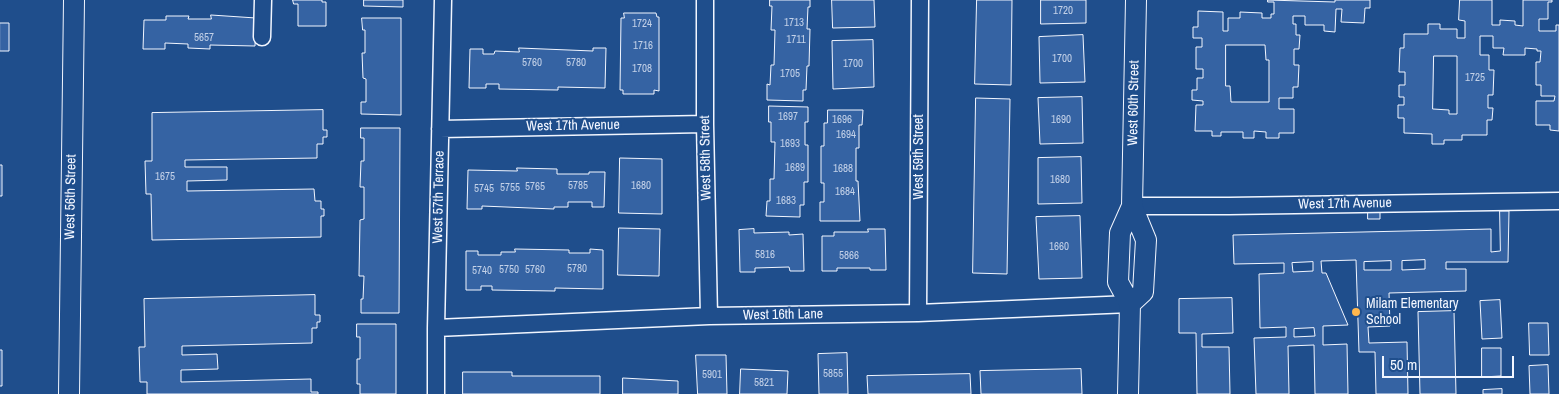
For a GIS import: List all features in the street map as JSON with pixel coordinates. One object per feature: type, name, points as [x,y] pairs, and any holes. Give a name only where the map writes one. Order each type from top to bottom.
[{"type":"street","name":"West 56th Street","points":[[69,394],[74,0]]},
{"type":"street","points":[[262,37],[263,0]]},
{"type":"street","name":"West 57th Terrace","points":[[436,394],[443,0]]},
{"type":"street","name":"West 58th Street","points":[[705,0],[705,124],[709,316]]},
{"type":"street","name":"West 59th Street","points":[[918,313],[920,0]]},
{"type":"street","name":"West 60th Street","points":[[1130,304],[1143,292],[1146,240],[1132,206],[1136,0]]},
{"type":"street","name":"West 17th Avenue","points":[[440,128],[705,124]]},
{"type":"street","name":"West 17th Avenue","points":[[1132,206],[1559,201]]},
{"type":"street","points":[[1128,394],[1130,304]]},
{"type":"street","name":"West 16th Lane","points":[[436,328],[709,316],[918,313],[1130,304]]},
{"type":"building","points":[[293,0],[322,0],[322,2],[326,2],[326,26],[298,26],[298,4],[294,4]]},
{"type":"building","points":[[364,0],[403,0],[403,7],[364,6]]},
{"type":"building","points":[[770,0],[810,0],[807,29],[810,29],[809,66],[807,66],[806,90],[803,90],[803,101],[767,100],[767,84],[770,85],[771,65],[774,65],[775,30],[771,30],[772,6],[770,6]]},
{"type":"building","points":[[832,0],[874,0],[875,27],[833,28]]},
{"type":"building","points":[[977,0],[1012,0],[1011,85],[975,84]]},
{"type":"building","points":[[1041,0],[1086,0],[1086,23],[1041,24]]},
{"type":"building","points":[[1268,0],[1335,2],[1335,0],[1370,0],[1370,8],[1365,8],[1364,23],[1341,22],[1342,9],[1336,9],[1335,32],[1324,31],[1324,25],[1305,25],[1305,16],[1293,16],[1293,24],[1296,24],[1296,35],[1300,35],[1299,49],[1294,49],[1294,65],[1299,65],[1298,87],[1293,87],[1293,98],[1279,98],[1279,109],[1294,109],[1294,133],[1279,133],[1279,138],[1266,138],[1266,132],[1254,131],[1254,138],[1243,138],[1243,132],[1221,132],[1221,136],[1212,136],[1212,131],[1195,131],[1196,105],[1203,105],[1203,101],[1192,100],[1192,90],[1197,90],[1197,78],[1203,78],[1203,69],[1196,69],[1196,47],[1202,47],[1202,38],[1193,38],[1193,27],[1198,27],[1198,11],[1223,12],[1223,31],[1228,31],[1228,18],[1240,18],[1240,12],[1262,13],[1262,18],[1271,18],[1271,14],[1274,14],[1274,2],[1268,2]],"holes":[[[1226,45],[1265,45],[1266,60],[1269,60],[1269,102],[1231,102],[1230,86],[1226,86]]]},
{"type":"building","points":[[1460,0],[1492,0],[1492,25],[1500,25],[1500,20],[1515,21],[1515,25],[1523,26],[1523,0],[1552,0],[1552,2],[1548,2],[1548,19],[1539,19],[1539,31],[1556,31],[1556,25],[1559,25],[1559,131],[1550,130],[1550,125],[1536,125],[1536,101],[1554,101],[1555,96],[1541,96],[1541,85],[1536,85],[1536,62],[1540,62],[1541,51],[1525,48],[1525,55],[1503,55],[1504,48],[1493,48],[1493,36],[1480,36],[1480,55],[1489,55],[1489,70],[1494,70],[1493,95],[1488,95],[1488,108],[1493,108],[1492,120],[1487,120],[1487,135],[1462,135],[1462,140],[1444,140],[1444,144],[1432,144],[1432,134],[1404,133],[1404,118],[1398,118],[1398,105],[1404,105],[1404,97],[1399,97],[1399,85],[1405,85],[1405,72],[1399,72],[1400,48],[1404,48],[1404,34],[1428,34],[1428,24],[1440,24],[1440,29],[1457,29],[1457,38],[1465,38],[1465,21],[1459,20]],"holes":[[[1434,56],[1457,56],[1457,114],[1449,114],[1449,110],[1433,109]]]},
{"type":"building","points":[[624,13],[656,13],[657,17],[659,17],[659,91],[654,90],[654,94],[623,94],[623,90],[620,90],[621,18],[624,18]]},
{"type":"building","points":[[211,15],[256,18],[255,46],[210,45],[210,49],[188,48],[188,44],[165,43],[165,49],[143,49],[144,20],[166,20],[166,16],[189,16],[188,19],[211,19]]},
{"type":"building","points":[[362,18],[401,18],[401,115],[361,114],[361,102],[366,102],[366,79],[363,78],[362,53],[365,53],[365,30],[363,30]]},
{"type":"building","points":[[0,23],[9,23],[9,51],[0,51]]},
{"type":"building","points":[[1083,35],[1085,82],[1040,83],[1039,37]]},
{"type":"building","points":[[873,40],[874,87],[833,89],[832,41]]},
{"type":"building","points":[[519,48],[593,51],[593,48],[606,48],[605,88],[558,87],[558,90],[499,89],[499,84],[486,84],[486,88],[469,88],[470,49],[483,49],[483,54],[494,54],[495,51],[519,52]]},
{"type":"building","points":[[1082,97],[1083,143],[1040,144],[1038,98]]},
{"type":"building","points":[[976,98],[1010,99],[1007,274],[973,273]]},
{"type":"building","points":[[769,106],[808,107],[808,122],[805,122],[805,145],[808,145],[808,182],[804,182],[804,205],[800,205],[800,217],[766,216],[767,201],[770,201],[770,179],[774,179],[775,142],[771,142]]},
{"type":"building","points":[[323,110],[323,130],[327,130],[327,137],[323,137],[323,144],[317,144],[317,158],[185,160],[185,167],[227,167],[227,180],[187,181],[187,191],[314,189],[315,201],[321,201],[321,209],[324,209],[324,216],[321,216],[321,237],[152,240],[151,194],[146,194],[145,161],[152,161],[152,113]]},
{"type":"building","points":[[828,110],[863,110],[862,125],[859,125],[859,148],[856,148],[856,181],[858,181],[860,221],[820,221],[820,202],[824,202],[824,183],[821,183],[821,146],[824,146],[824,123],[827,123]]},
{"type":"building","points":[[361,128],[400,128],[399,313],[361,313],[364,276],[359,276],[360,220],[364,219],[364,187],[360,187],[361,161],[364,161],[364,138],[361,138]]},
{"type":"building","points":[[1081,157],[1082,203],[1038,204],[1038,158]]},
{"type":"building","points":[[620,158],[662,159],[662,214],[619,213]]},
{"type":"building","points":[[0,165],[2,165],[2,196],[0,196]]},
{"type":"building","points":[[517,168],[557,169],[557,174],[605,172],[604,207],[592,207],[592,202],[568,202],[568,207],[554,207],[554,209],[482,206],[482,209],[467,209],[468,170],[517,171]]},
{"type":"building","points":[[1368,207],[1380,207],[1380,219],[1368,219]]},
{"type":"building","points":[[1500,211],[1509,211],[1508,262],[1446,262],[1446,269],[1466,269],[1466,291],[1389,293],[1390,326],[1368,327],[1369,343],[1407,342],[1408,394],[1376,394],[1375,352],[1359,352],[1356,260],[1321,261],[1322,273],[1326,273],[1348,325],[1323,326],[1323,345],[1347,344],[1348,394],[1315,394],[1314,345],[1288,346],[1289,394],[1256,394],[1254,338],[1286,337],[1286,327],[1260,328],[1259,274],[1284,273],[1284,263],[1234,264],[1233,235],[1491,229],[1491,252],[1500,251]],"holes":[[[1425,260],[1425,269],[1402,270],[1402,261]],[[1391,261],[1391,270],[1364,270],[1364,262]],[[1313,262],[1313,271],[1293,272],[1292,263]],[[1314,328],[1315,336],[1294,337],[1294,329]]]},
{"type":"building","points":[[1080,216],[1082,278],[1039,279],[1036,217]]},
{"type":"building","points":[[619,228],[660,229],[659,276],[618,275]]},
{"type":"building","points":[[754,229],[754,233],[789,232],[789,235],[803,234],[804,271],[790,271],[789,267],[755,268],[755,272],[740,272],[739,230]]},
{"type":"building","points":[[868,229],[885,229],[886,270],[837,268],[837,271],[822,271],[822,236],[834,236],[834,232],[868,232]]},
{"type":"building","points":[[515,249],[569,250],[569,253],[590,253],[590,249],[603,250],[603,289],[555,288],[555,291],[492,290],[492,286],[481,286],[481,290],[466,290],[466,251],[478,251],[478,255],[501,255],[501,252],[515,252]]},
{"type":"building","points":[[315,295],[315,315],[320,315],[320,322],[317,322],[317,328],[312,328],[312,343],[182,346],[182,355],[217,354],[218,369],[181,370],[181,382],[311,379],[311,392],[318,392],[318,394],[147,394],[147,382],[140,382],[139,347],[145,347],[144,299]]},
{"type":"building","points":[[1232,298],[1233,333],[1202,334],[1202,347],[1229,347],[1230,394],[1197,394],[1196,333],[1179,333],[1179,299]]},
{"type":"building","points":[[1500,300],[1502,338],[1482,339],[1480,301]]},
{"type":"building","points":[[1454,311],[1456,394],[1420,394],[1418,312]]},
{"type":"building","points":[[1529,323],[1548,323],[1549,355],[1530,355]]},
{"type":"building","points":[[357,324],[396,324],[396,394],[360,394],[360,384],[357,384],[357,359],[360,359],[360,337],[357,337]]},
{"type":"building","points":[[1482,348],[1501,348],[1501,376],[1482,377]]},
{"type":"building","points":[[0,350],[2,350],[2,386],[0,386]]},
{"type":"building","points":[[847,353],[848,394],[819,394],[818,354]]},
{"type":"building","points":[[696,355],[726,355],[727,394],[698,394]]},
{"type":"building","points":[[1548,365],[1549,394],[1530,394],[1529,366]]},
{"type":"building","points":[[741,369],[788,371],[787,394],[740,394]]},
{"type":"building","points":[[1081,369],[1082,394],[981,394],[980,371]]},
{"type":"building","points":[[463,372],[512,372],[512,376],[600,376],[600,394],[463,394]]},
{"type":"building","points":[[970,374],[971,394],[868,394],[867,376]]},
{"type":"building","points":[[623,378],[678,381],[678,394],[623,394]]},
{"type":"building","points":[[1502,389],[1502,394],[1483,394],[1483,390]]},
{"type":"place","name":"Milam Elementary School","points":[[1356,312]]}]
